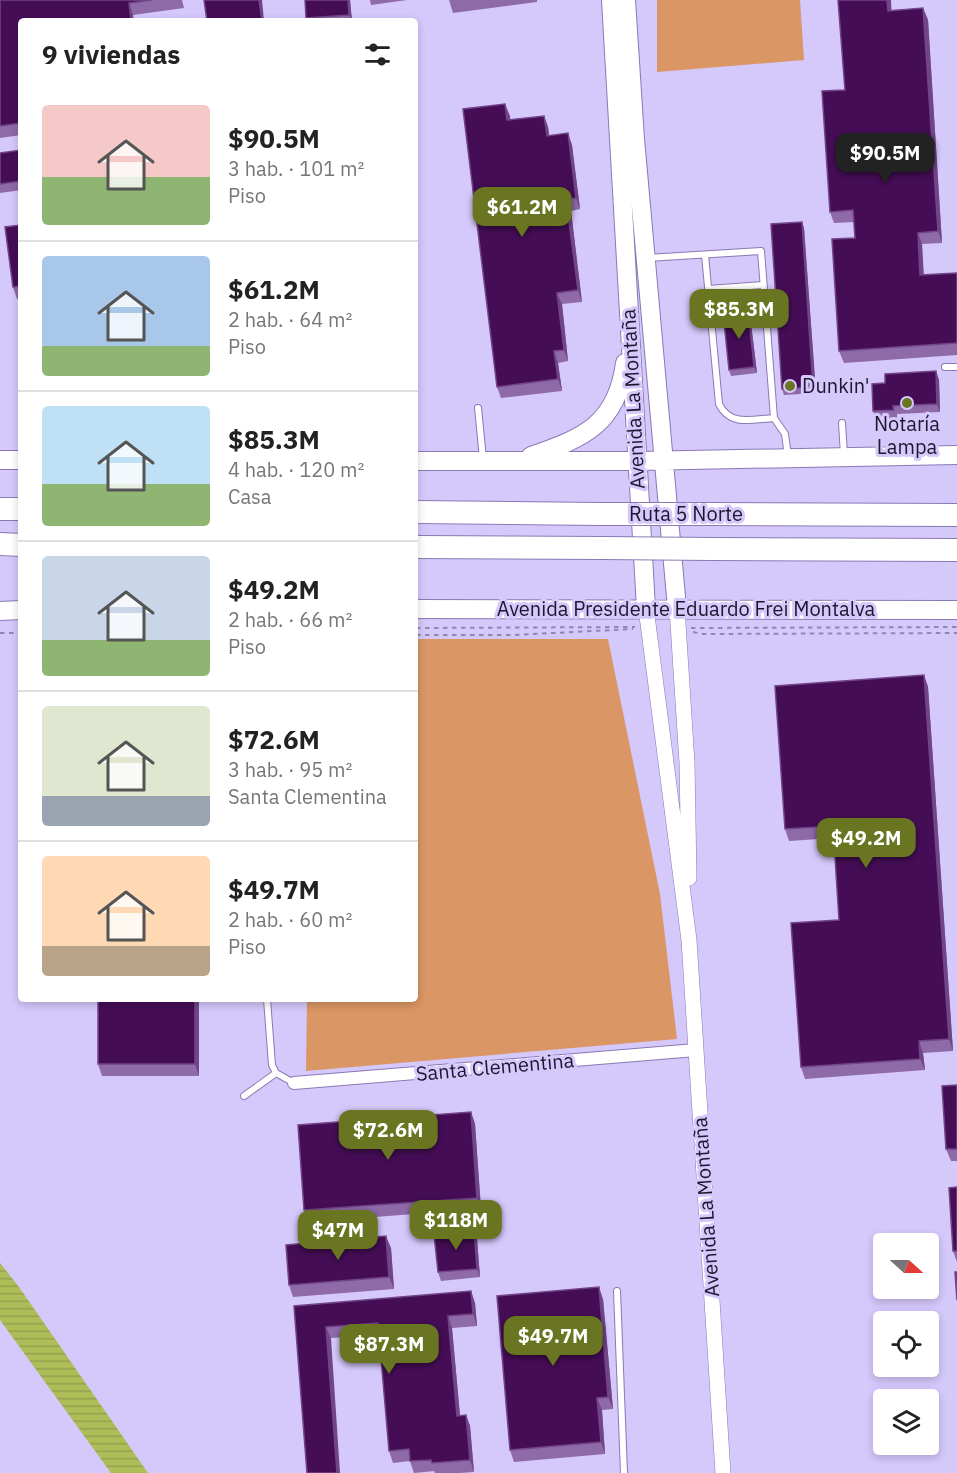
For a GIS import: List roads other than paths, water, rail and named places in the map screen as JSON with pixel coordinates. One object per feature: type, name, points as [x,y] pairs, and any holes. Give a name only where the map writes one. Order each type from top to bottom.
[{"type":"highway","points":[[0,509],[18,509]]},
{"type":"highway","name":"Ruta 5 Norte","points":[[418,512],[957,515]]},
{"type":"highway","points":[[0,544],[18,544]]},
{"type":"highway","name":"Ruta 5 Norte","points":[[418,547],[957,550]]},
{"type":"main road","name":"Avenida La Montaña","points":[[611,0],[646,608]]},
{"type":"main road","name":"Avenida La Montaña","points":[[626,0],[635,139],[677,608]]},
{"type":"main road","points":[[517,461],[584,436],[608,414],[622,380],[629,326]]},
{"type":"main road","points":[[418,460],[636,461],[957,456]]},
{"type":"main road","points":[[0,460],[18,460]]},
{"type":"main road","name":"Avenida Presidente Eduardo Frei Montalva","points":[[418,609],[957,610]]},
{"type":"main road","points":[[0,610],[18,610]]},
{"type":"street","name":"Avenida La Montaña","points":[[646,608],[689,940]]},
{"type":"street","name":"Avenida La Montaña","points":[[677,608],[689,813],[689,940],[723,1473]]},
{"type":"street","name":"Santa Clementina","points":[[294,1083],[696,1050]]},
{"type":"lane","points":[[647,258],[761,251],[774,418],[785,434],[788,458]]},
{"type":"lane","points":[[705,255],[719,404],[722,411],[737,421],[774,418]]},
{"type":"lane","points":[[708,289],[764,285]]},
{"type":"lane","points":[[945,367],[957,367]]},
{"type":"lane","points":[[478,408],[483,461]]},
{"type":"lane","points":[[842,423],[844,457]]},
{"type":"lane","points":[[267,1002],[272,1065],[276,1073],[294,1083]]},
{"type":"lane","points":[[244,1096],[276,1073]]},
{"type":"lane","points":[[617,1291],[624,1473]]},
{"type":"place","name":"Dunkin'","points":[[790,386]]},
{"type":"place","name":"Notaría Lampa","points":[[907,403]]}]
